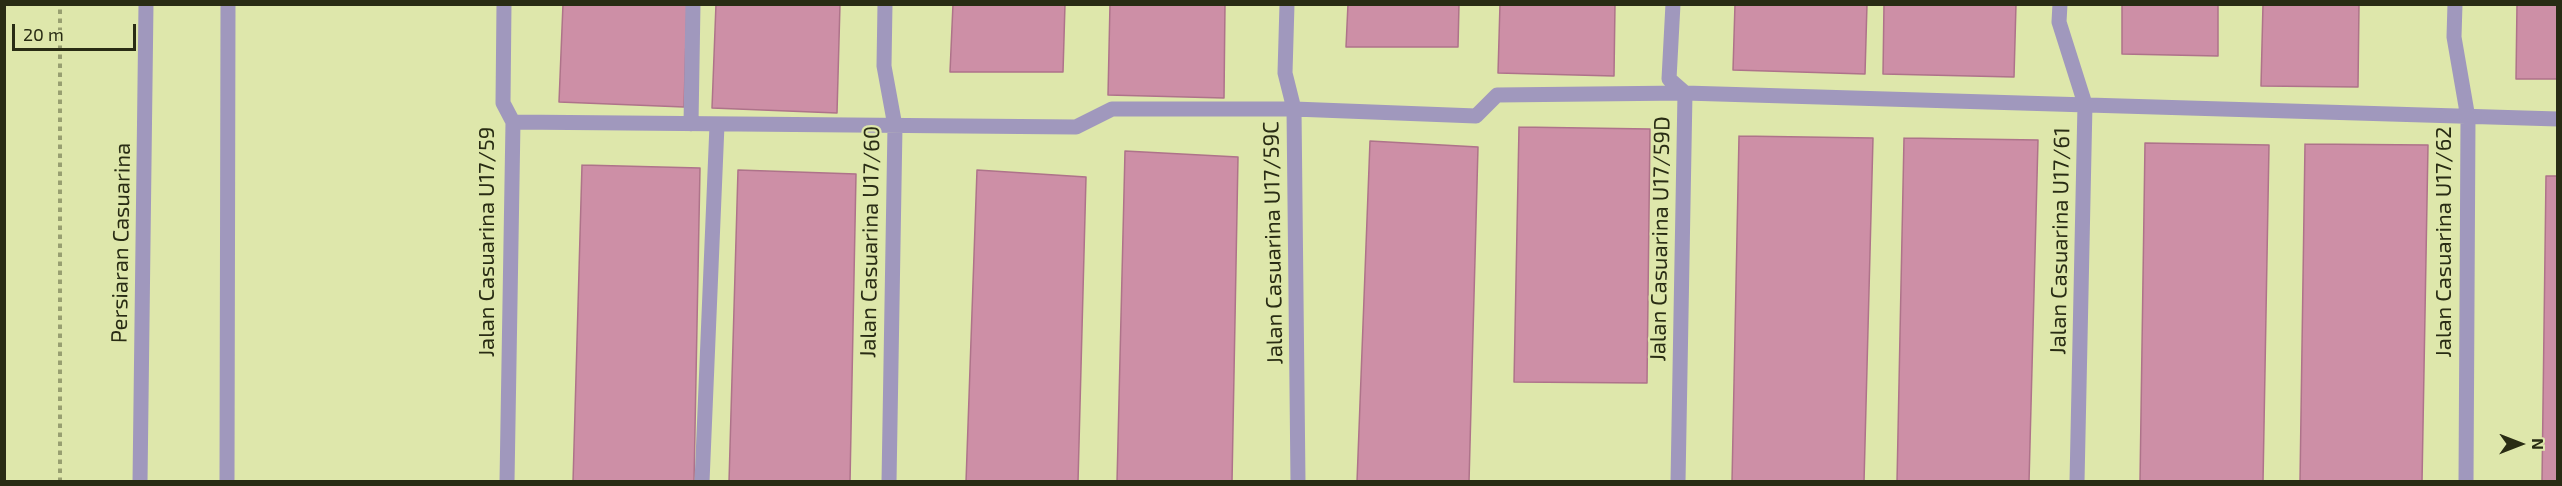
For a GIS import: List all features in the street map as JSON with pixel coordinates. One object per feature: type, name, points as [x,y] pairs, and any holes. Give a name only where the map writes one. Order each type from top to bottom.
[{"type":"street","name":"Persiaran Casuarina","points":[[140,482],[146,4]]},
{"type":"street","points":[[227,482],[228,4]]},
{"type":"street","name":"Jalan Casuarina U17/59","points":[[504,4],[503,103],[513,123],[507,482]]},
{"type":"street","points":[[691,124],[693,4]]},
{"type":"street","name":"Jalan Casuarina U17/60","points":[[885,4],[884,66],[896,126],[889,482]]},
{"type":"street","name":"Jalan Casuarina U17/59C","points":[[1287,4],[1285,73],[1294,109],[1298,482]]},
{"type":"street","name":"Jalan Casuarina U17/59D","points":[[1672,4],[1670,79],[1685,93],[1678,482]]},
{"type":"street","name":"Jalan Casuarina U17/61","points":[[2060,4],[2059,22],[2085,104],[2077,482]]},
{"type":"street","name":"Jalan Casuarina U17/62","points":[[2455,4],[2454,37],[2468,118],[2466,482]]},
{"type":"street","points":[[513,123],[1076,127],[1112,109],[1294,109],[1476,116],[1497,95],[1685,93],[2558,120]]},
{"type":"street","points":[[702,482],[717,124]]},
{"type":"path","points":[[60,4],[60,482]]},
{"type":"building","points":[[563,4],[687,4],[684,107],[559,102]]},
{"type":"building","points":[[716,4],[840,4],[837,113],[712,108]]},
{"type":"building","points":[[953,4],[1065,4],[1063,72],[950,72]]},
{"type":"building","points":[[1110,4],[1225,4],[1224,98],[1108,95]]},
{"type":"building","points":[[1348,4],[1459,4],[1458,47],[1346,47]]},
{"type":"building","points":[[1500,4],[1615,4],[1614,76],[1498,73]]},
{"type":"building","points":[[1735,4],[1867,4],[1865,74],[1733,70]]},
{"type":"building","points":[[1884,4],[2016,4],[2014,77],[1883,74]]},
{"type":"building","points":[[2122,4],[2218,4],[2218,56],[2122,54]]},
{"type":"building","points":[[2263,4],[2359,4],[2358,87],[2261,86]]},
{"type":"building","points":[[2517,4],[2558,4],[2558,79],[2516,79]]},
{"type":"building","points":[[1519,127],[1650,129],[1647,383],[1514,382]]},
{"type":"building","points":[[1739,136],[1873,138],[1864,482],[1732,482]]},
{"type":"building","points":[[1904,138],[2038,140],[2029,482],[1897,482]]},
{"type":"building","points":[[1370,141],[1478,147],[1469,482],[1357,482]]},
{"type":"building","points":[[2145,143],[2269,145],[2263,482],[2140,482]]},
{"type":"building","points":[[2305,144],[2428,145],[2422,482],[2300,482]]},
{"type":"building","points":[[1125,151],[1238,157],[1232,482],[1117,482]]},
{"type":"building","points":[[582,165],[700,168],[694,482],[573,482]]},
{"type":"building","points":[[738,170],[856,174],[850,482],[729,482]]},
{"type":"building","points":[[977,170],[1086,177],[1078,482],[966,482]]},
{"type":"building","points":[[2546,176],[2558,176],[2558,482],[2542,482]]}]
